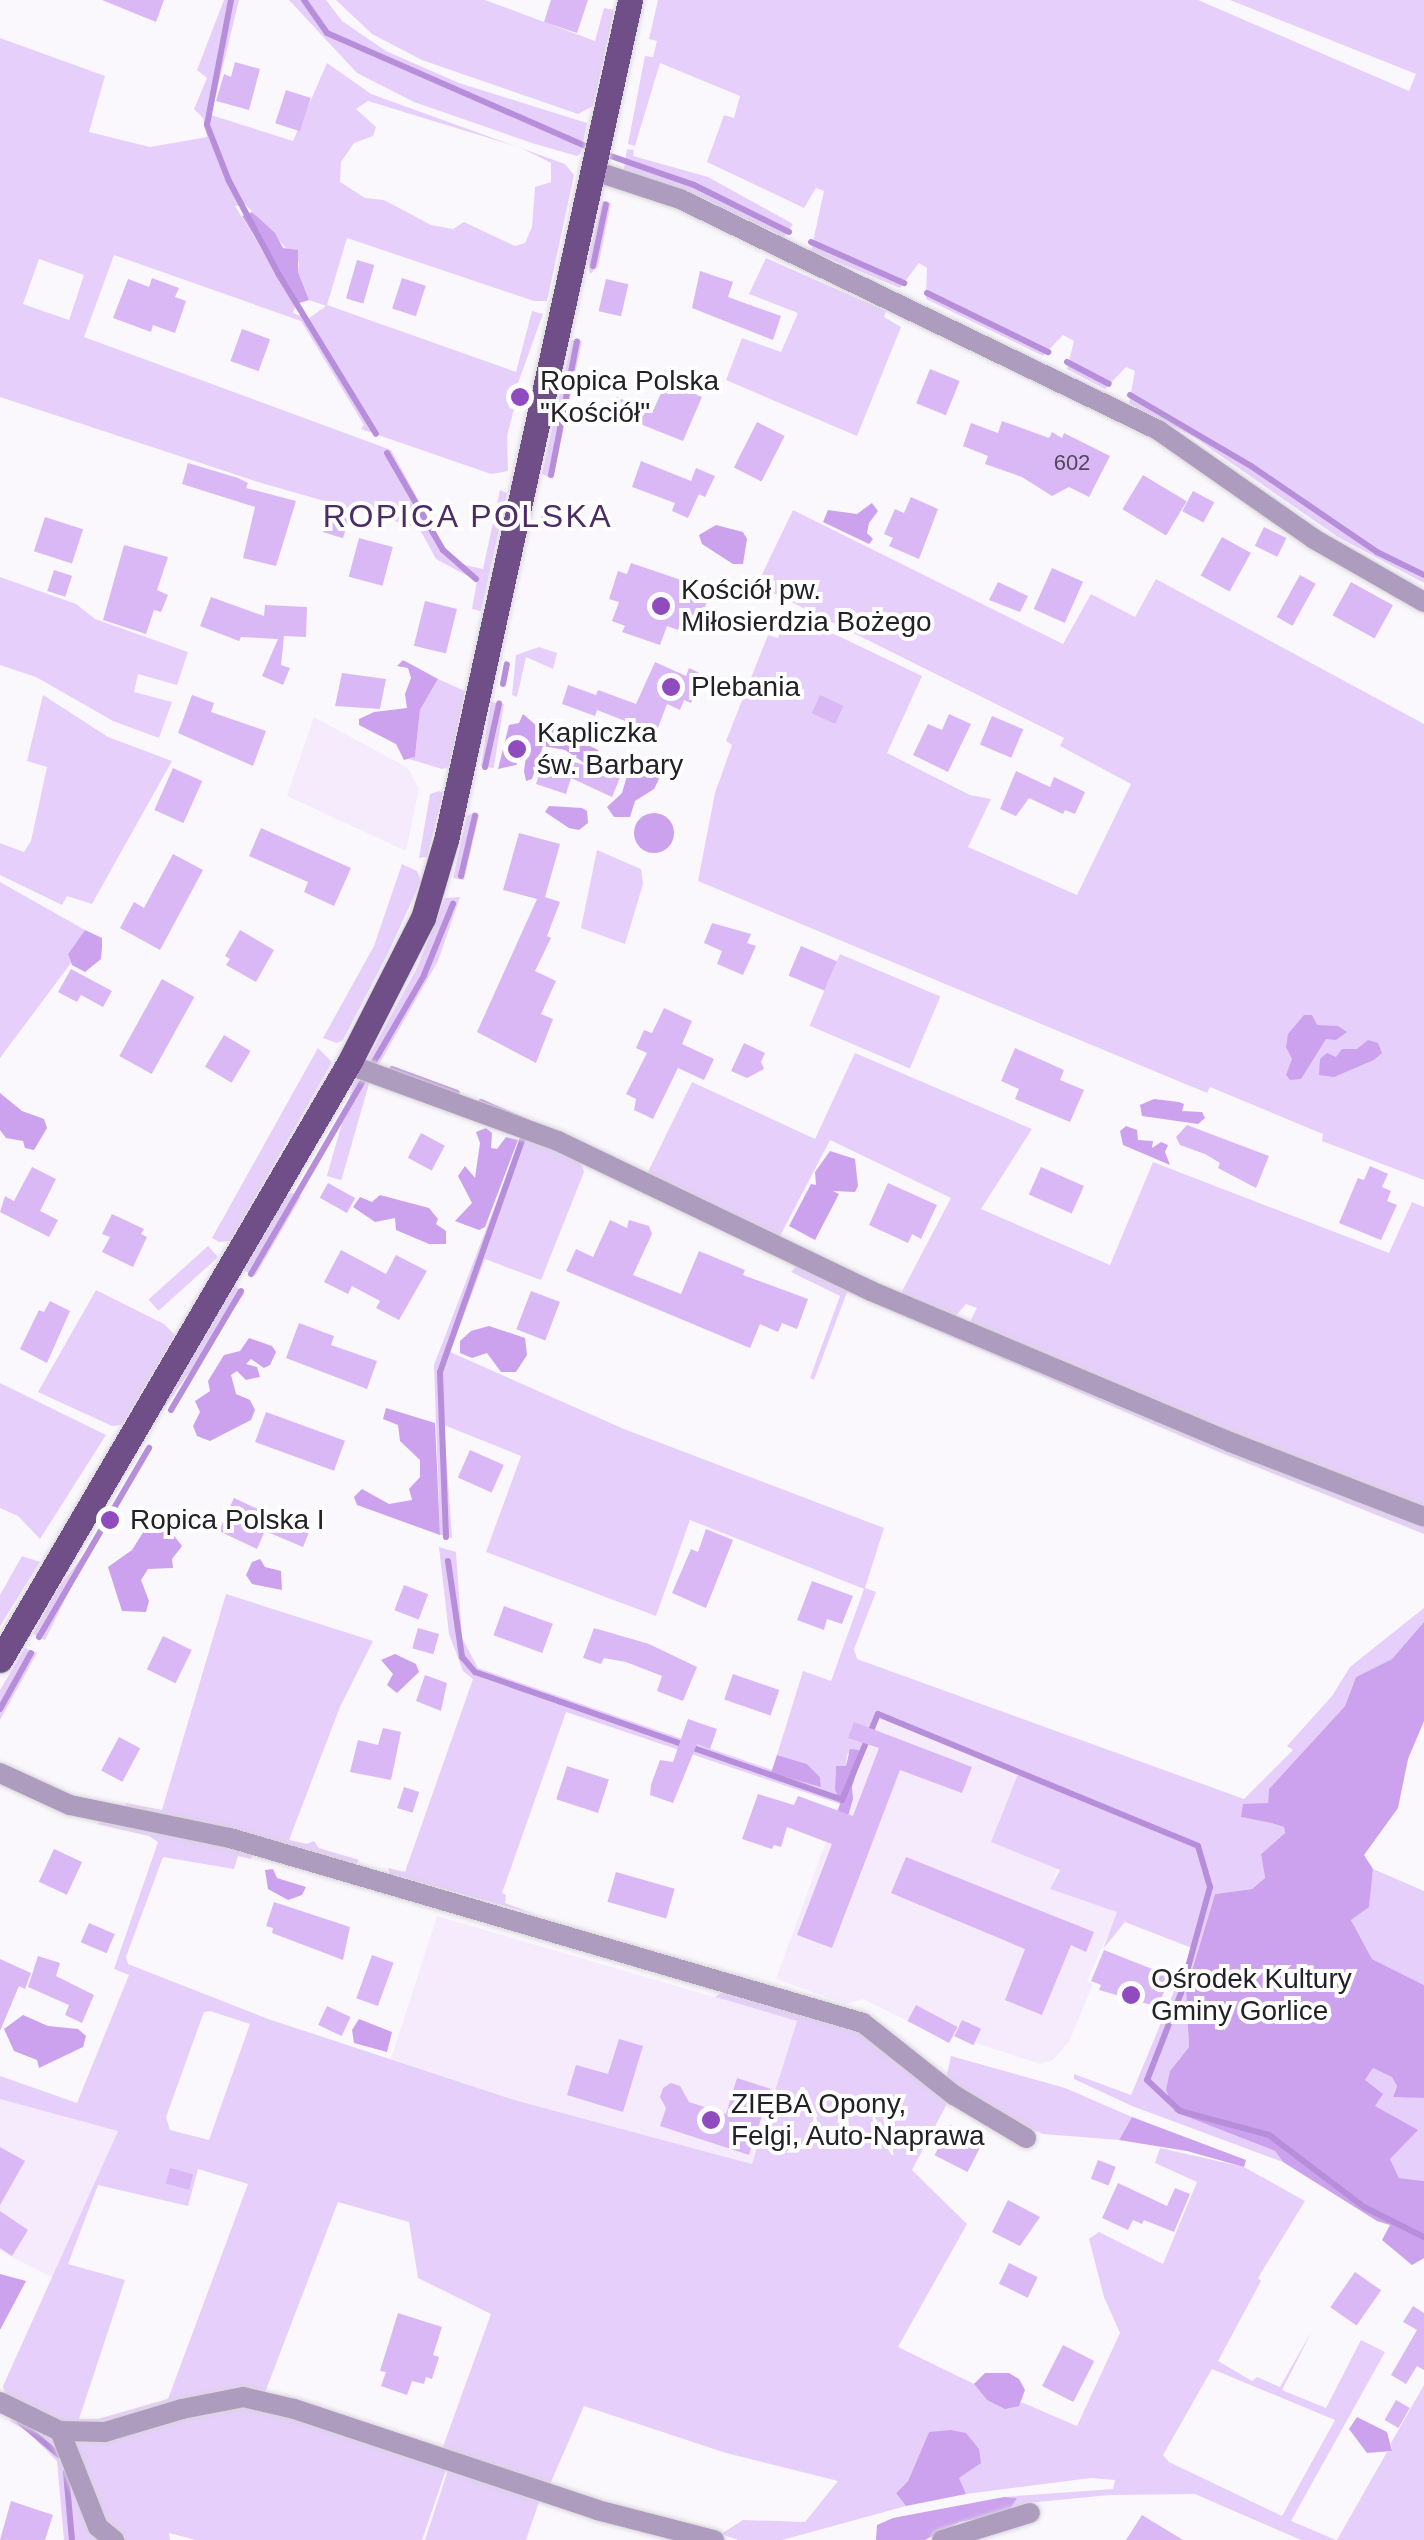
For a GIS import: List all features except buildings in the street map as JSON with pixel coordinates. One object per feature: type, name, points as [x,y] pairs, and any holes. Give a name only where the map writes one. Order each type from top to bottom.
[{"type":"main road","points":[[0,1660],[362,1068],[437,876],[630,0]]},
{"type":"street","points":[[593,168],[680,199],[1158,430],[1314,539],[1424,602]]},
{"type":"street","points":[[362,1068],[558,1141],[871,1291],[1230,1442],[1424,1516]]},
{"type":"street","points":[[0,1773],[70,1805],[230,1838],[863,2023],[954,2095],[1026,2138]]},
{"type":"street","points":[[0,2402],[60,2431],[105,2432],[182,2409],[243,2397],[294,2410],[597,2510],[714,2540]]},
{"type":"street","points":[[60,2431],[98,2528],[114,2540]]},
{"type":"street","points":[[942,2540],[1030,2513]]},
{"type":"shaded area","points":[[224,0],[239,0],[211,115],[293,141],[327,63],[371,94],[519,147],[368,101],[356,109],[376,127],[373,136],[354,143],[341,162],[340,182],[365,198],[384,200],[431,225],[453,229],[464,222],[515,246],[525,243],[532,227],[535,187],[551,182],[551,163],[522,148],[565,164],[574,175],[547,301],[534,301],[347,238],[327,305],[516,372],[532,311],[543,314],[509,408],[514,409],[507,436],[508,471],[491,474],[361,429],[364,425],[301,321],[114,255],[84,337],[391,450],[446,550],[461,564],[483,569],[500,490],[507,493],[481,611],[472,609],[477,581],[436,559],[419,528],[258,482],[0,397],[0,38],[105,76],[89,132],[150,147],[207,137],[203,118],[194,109],[207,78],[197,70]],"holes":[[[245,204],[299,262],[298,272],[309,300],[326,306],[308,319],[293,313],[296,304],[235,206]],[[39,259],[84,275],[69,320],[23,304]]]},
{"type":"shaded area","points":[[289,0],[326,0],[342,21],[386,51],[459,83],[587,123],[581,153],[577,156],[532,143],[414,102],[357,73]]},
{"type":"shaded area","points":[[336,0],[485,0],[595,41],[604,8],[614,10],[593,106],[578,114],[422,60],[372,34]]},
{"type":"shaded area","points":[[658,0],[1198,0],[1409,91],[1416,74],[1230,0],[1424,0],[1424,583],[1338,537],[1195,438],[1129,403],[1135,371],[1126,367],[1105,389],[1067,369],[1074,341],[1063,335],[1043,356],[926,299],[927,268],[919,263],[900,288],[811,251],[824,191],[816,188],[804,208],[707,162],[724,115],[734,118],[740,96],[660,63],[635,146],[628,144],[645,56],[653,57],[657,41],[649,39]]},
{"type":"shaded area","points":[[627,149],[634,150],[633,156],[708,177],[793,224],[784,237],[692,193],[623,175]]},
{"type":"shaded area","points":[[602,201],[611,203],[598,267],[590,274],[588,260]]},
{"type":"shaded area","points":[[252,212],[275,233],[283,248],[298,250],[298,272],[309,300],[296,304],[242,216]]},
{"type":"shaded area","points":[[766,258],[886,311],[884,317],[901,327],[857,436],[726,380],[742,338],[781,352],[798,313],[749,294]]},
{"type":"shaded area","points":[[572,340],[582,341],[553,479],[542,474]]},
{"type":"shaded area","points":[[872,503],[878,511],[869,523],[867,533],[873,539],[869,544],[823,522],[828,510],[857,514]]},
{"type":"shaded area","points":[[793,510],[1063,644],[1091,594],[1135,617],[1156,579],[1424,724],[1424,1180],[1322,1141],[1323,1134],[1210,1087],[1207,1093],[698,881],[715,793],[732,745],[726,741],[768,635],[778,638],[788,612],[922,676],[887,753],[970,795],[991,799],[968,847],[1077,895],[1131,784],[1060,746],[1064,738],[757,585]]},
{"type":"shaded area","points":[[716,525],[743,532],[747,539],[743,564],[733,564],[702,544],[699,535]]},
{"type":"shaded area","points":[[0,577],[76,604],[95,619],[188,652],[177,685],[138,674],[134,692],[172,702],[159,738],[113,721],[36,677],[0,665]]},
{"type":"shaded area","points":[[539,647],[557,653],[553,669],[526,657],[517,697],[512,695],[516,655]]},
{"type":"shaded area","points":[[403,660],[438,679],[420,710],[415,757],[404,760],[396,744],[359,725],[359,719],[374,712],[407,708],[405,694],[411,678],[408,668],[397,666]]},
{"type":"shaded area","points":[[438,679],[465,691],[449,767],[442,769],[409,759],[415,757],[420,710]]},
{"type":"shaded area","points":[[43,695],[108,737],[172,761],[92,904],[67,896],[62,905],[0,875],[0,843],[24,852],[31,841],[47,767],[27,761]]},
{"type":"shaded area","points":[[491,702],[504,704],[494,768],[481,766]]},
{"type":"shaded area","points":[[523,714],[545,733],[551,727],[598,750],[601,765],[592,768],[565,750],[543,746],[532,779],[526,781],[524,771],[527,749],[516,765],[498,769],[509,725],[519,723]]},
{"type":"shaded area","points":[[314,717],[408,768],[419,789],[406,851],[287,796]]},
{"type":"shaded area","points":[[630,765],[653,770],[659,779],[654,789],[635,801],[630,817],[614,817],[607,807],[622,793]]},
{"type":"shaded area","points":[[443,793],[427,857],[419,858],[430,794]]},
{"type":"shaded area","points":[[549,806],[582,808],[587,811],[588,823],[579,830],[569,828],[545,812]]},
{"type":"shaded area","points":[[654,813],[668,819],[674,833],[668,847],[654,853],[640,847],[634,833],[640,819]]},
{"type":"shaded area","points":[[479,815],[464,880],[453,878],[467,816]]},
{"type":"shaded area","points":[[597,850],[641,869],[643,884],[625,944],[581,928]]},
{"type":"shaded area","points":[[402,864],[417,871],[421,881],[343,1040],[337,1043],[323,1038],[374,946]]},
{"type":"shaded area","points":[[0,882],[85,930],[68,954],[71,963],[0,1058]]},
{"type":"shaded area","points":[[460,897],[438,961],[378,1066],[367,1060],[417,968],[445,898]]},
{"type":"shaded area","points":[[85,930],[102,938],[102,947],[101,959],[85,972],[72,965],[68,954]]},
{"type":"shaded area","points":[[840,954],[940,997],[910,1068],[810,1026]]},
{"type":"shaded area","points":[[1304,1015],[1312,1015],[1317,1025],[1338,1026],[1347,1032],[1336,1040],[1326,1039],[1301,1079],[1290,1080],[1286,1075],[1292,1059],[1286,1047],[1288,1034]]},
{"type":"shaded area","points":[[1368,1040],[1378,1043],[1382,1053],[1374,1060],[1334,1077],[1319,1075],[1320,1059],[1327,1053],[1336,1057],[1342,1049],[1357,1049]]},
{"type":"shaded area","points":[[318,1048],[332,1062],[230,1241],[219,1242],[212,1238]]},
{"type":"shaded area","points":[[855,1053],[1032,1129],[981,1209],[1110,1265],[1153,1162],[1389,1253],[1412,1202],[1424,1207],[1424,1512],[969,1324],[977,1308],[966,1304],[952,1320],[899,1297],[951,1198],[830,1140],[778,1240],[645,1178],[692,1082],[815,1139]]},
{"type":"shaded area","points":[[355,1078],[369,1082],[341,1180],[327,1176]]},
{"type":"shaded area","points":[[0,1093],[22,1111],[44,1119],[47,1128],[34,1150],[25,1148],[23,1141],[6,1138],[0,1130]]},
{"type":"shaded area","points":[[1154,1099],[1179,1102],[1184,1104],[1182,1111],[1202,1112],[1205,1118],[1198,1124],[1142,1116],[1140,1105]]},
{"type":"shaded area","points":[[1126,1126],[1137,1130],[1138,1140],[1153,1141],[1152,1148],[1161,1142],[1168,1145],[1165,1152],[1170,1165],[1123,1145],[1120,1131]]},
{"type":"shaded area","points":[[486,1128],[492,1133],[491,1148],[497,1149],[506,1137],[518,1140],[485,1227],[479,1230],[455,1221],[472,1203],[458,1176],[465,1166],[475,1178],[480,1143],[476,1132]]},
{"type":"shaded area","points":[[523,1133],[580,1161],[584,1172],[541,1280],[485,1259],[450,1352],[624,1429],[884,1528],[865,1588],[876,1592],[854,1649],[857,1659],[1244,1799],[1293,1750],[1287,1746],[1332,1696],[1350,1667],[1424,1608],[1424,1622],[1392,1659],[1356,1677],[1345,1706],[1269,1789],[1268,1803],[1241,1817],[1284,1827],[1285,1833],[1261,1854],[1265,1878],[1252,1889],[1215,1894],[1186,1989],[1189,2047],[1170,2071],[1175,2112],[1275,2151],[1283,2162],[1132,2106],[1074,2079],[1074,2074],[1131,2095],[1192,1948],[1125,1922],[1103,1949],[1117,1912],[1050,1889],[1060,1870],[991,1842],[1018,1774],[879,1718],[861,1758],[859,1750],[847,1754],[846,1766],[836,1767],[835,1789],[840,1804],[566,1712],[502,1893],[506,1895],[505,1903],[534,1914],[390,1874],[388,1868],[405,1872],[473,1679],[463,1671],[449,1634],[439,1547],[456,1552],[462,1638],[478,1668],[821,1787],[820,1777],[807,1764],[777,1755],[803,1671],[831,1681],[864,1589],[690,1520],[656,1616],[486,1552],[521,1456],[444,1425],[452,1538],[440,1535],[434,1365]]},
{"type":"shaded area","points":[[830,1151],[855,1159],[858,1186],[855,1192],[833,1191],[839,1194],[815,1240],[789,1226],[811,1184],[816,1185],[815,1172]]},
{"type":"shaded area","points":[[287,1194],[301,1197],[255,1276],[243,1270]]},
{"type":"shaded area","points":[[380,1195],[429,1208],[438,1219],[436,1224],[446,1231],[446,1244],[429,1244],[396,1230],[395,1218],[375,1222],[353,1207],[360,1197],[372,1202]]},
{"type":"shaded area","points":[[208,1246],[218,1257],[159,1311],[149,1300]]},
{"type":"shaded area","points":[[800,1262],[1051,1377],[1424,1527],[1424,1534],[1200,1444],[847,1292],[814,1380],[810,1378],[840,1296],[791,1272]]},
{"type":"shaded area","points":[[235,1286],[245,1293],[165,1408],[155,1401]]},
{"type":"shaded area","points":[[96,1290],[164,1324],[175,1335],[122,1425],[112,1426],[38,1392]]},
{"type":"shaded area","points":[[489,1326],[525,1338],[527,1355],[516,1372],[501,1372],[487,1353],[472,1358],[460,1353],[460,1341],[471,1331]]},
{"type":"shaded area","points":[[249,1338],[272,1346],[276,1352],[264,1368],[251,1359],[246,1364],[257,1367],[260,1377],[246,1380],[237,1371],[231,1375],[236,1394],[250,1400],[255,1410],[251,1420],[210,1441],[197,1436],[193,1426],[200,1412],[195,1401],[210,1391],[208,1381],[224,1355],[240,1351]]},
{"type":"shaded area","points":[[0,1383],[106,1435],[40,1539],[18,1516],[0,1508]]},
{"type":"shaded area","points":[[386,1408],[435,1423],[440,1535],[357,1505],[354,1497],[362,1489],[389,1504],[412,1500],[409,1489],[420,1477],[420,1460],[400,1441],[398,1425],[383,1419]]},
{"type":"shaded area","points":[[149,1523],[168,1528],[182,1546],[172,1559],[173,1568],[148,1569],[141,1580],[149,1601],[146,1612],[122,1611],[108,1567],[132,1550]]},
{"type":"shaded area","points":[[94,1541],[45,1640],[33,1634],[57,1590]]},
{"type":"shaded area","points":[[22,1556],[40,1562],[0,1626],[0,1595]]},
{"type":"shaded area","points":[[260,1559],[265,1567],[281,1571],[282,1590],[252,1584],[246,1575],[252,1562]]},
{"type":"shaded area","points":[[226,1594],[373,1641],[340,1707],[289,1840],[307,1844],[314,1841],[319,1848],[359,1860],[355,1865],[125,1812],[126,1803],[162,1810]]},
{"type":"shaded area","points":[[1424,1622],[1424,1721],[1408,1759],[1398,1808],[1364,1855],[1373,1869],[1369,1907],[1351,1920],[1372,1959],[1424,1985],[1424,2098],[1393,2097],[1397,2086],[1392,2077],[1373,2068],[1365,2080],[1383,2094],[1375,2106],[1418,2130],[1390,2159],[1399,2178],[1424,2181],[1424,2258],[1412,2265],[1382,2240],[1390,2225],[1377,2221],[1283,2162],[1275,2151],[1175,2112],[1166,2090],[1170,2071],[1189,2047],[1186,1990],[1215,1894],[1252,1889],[1265,1878],[1261,1854],[1285,1833],[1284,1827],[1241,1817],[1243,1804],[1268,1803],[1269,1789],[1345,1706],[1356,1677],[1392,1659]]},
{"type":"shaded area","points":[[25,1648],[37,1653],[0,1720],[0,1690]]},
{"type":"shaded area","points":[[395,1654],[416,1664],[419,1672],[397,1693],[387,1685],[393,1674],[381,1660]]},
{"type":"shaded area","points":[[878,1718],[1019,1774],[991,1842],[1057,1869],[1051,1889],[1118,1912],[1087,1981],[1093,1984],[1069,2042],[1053,2060],[1040,2064],[954,2036],[950,2042],[863,1999],[845,2004],[776,1979],[831,1828],[853,1799],[852,1787]]},
{"type":"shaded area","points":[[850,1749],[859,1750],[861,1758],[852,1787],[853,1799],[846,1823],[831,1828],[840,1804],[835,1789],[836,1766],[846,1766]]},
{"type":"shaded area","points":[[777,1755],[807,1764],[820,1777],[821,1787],[771,1773]]},
{"type":"shaded area","points":[[102,1820],[253,1852],[251,1859],[238,1856],[234,1869],[163,1857],[126,1957],[128,1964],[268,2019],[518,2101],[752,2164],[797,2021],[715,1997],[727,1989],[867,2035],[949,2100],[912,2170],[967,2224],[898,2347],[974,2384],[987,2400],[1019,2406],[1021,2402],[1077,2426],[1120,2333],[1104,2297],[1089,2239],[1099,2232],[1163,2264],[1197,2182],[1155,2163],[1160,2148],[1244,2167],[1305,2201],[1258,2278],[1261,2281],[1218,2361],[1252,2381],[1257,2377],[1280,2387],[1313,2329],[1282,2390],[1326,2408],[1361,2340],[1385,2352],[1291,2521],[1336,2540],[1301,2540],[1195,2494],[1110,2495],[1027,2503],[1022,2511],[1007,2514],[1016,2498],[1004,2497],[1113,2489],[1115,2480],[1091,2478],[966,2494],[929,2432],[908,2481],[897,2492],[906,2506],[782,2540],[738,2540],[721,2534],[743,2520],[805,2522],[838,2481],[726,2453],[584,2406],[548,2489],[441,2452],[491,2314],[418,2278],[409,2222],[338,2202],[264,2395],[100,2425],[67,2423],[6,2395],[3,2386],[118,2131],[0,2099],[0,2076],[77,2103],[129,1975],[114,1969],[158,1842],[149,1836],[97,1824]],"holes":[[[204,2012],[250,2024],[209,2140],[170,2130],[166,2117]],[[198,2169],[248,2184],[168,2399],[98,2419],[79,2419],[125,2280],[68,2264],[98,2185],[188,2206]],[[1212,2369],[1335,2420],[1282,2516],[1169,2462],[1163,2455]]]},
{"type":"shaded area","points":[[273,1869],[277,1878],[306,1887],[302,1895],[288,1900],[268,1889],[265,1870]]},
{"type":"shaded area","points":[[1373,1869],[1424,1891],[1424,1985],[1372,1959],[1351,1920],[1369,1906]]},
{"type":"shaded area","points":[[437,1916],[797,2021],[753,2164],[518,2101],[391,2059]]},
{"type":"shaded area","points":[[23,2015],[48,2026],[78,2029],[86,2036],[83,2047],[39,2068],[37,2060],[14,2051],[4,2029]]},
{"type":"shaded area","points":[[359,2019],[392,2032],[387,2052],[354,2043],[352,2030]]},
{"type":"shaded area","points":[[951,2056],[1065,2088],[1132,2117],[1119,2140],[1043,2134],[1005,2118],[946,2078]]},
{"type":"shaded area","points":[[1373,2068],[1392,2076],[1397,2086],[1393,2096],[1424,2098],[1424,2181],[1399,2178],[1390,2159],[1417,2130],[1374,2106],[1365,2080]]},
{"type":"shaded area","points":[[0,2099],[118,2130],[54,2278],[0,2251]]},
{"type":"shaded area","points":[[1132,2117],[1246,2160],[1244,2167],[1187,2151],[1119,2140]]},
{"type":"shaded area","points":[[0,2274],[26,2281],[0,2330]]},
{"type":"shaded area","points":[[985,2373],[1009,2373],[1019,2379],[1025,2390],[1019,2406],[1005,2409],[987,2400],[974,2384]]},
{"type":"shaded area","points":[[1424,2385],[1424,2540],[1337,2540],[1387,2452],[1392,2451],[1391,2443]]},
{"type":"shaded area","points":[[259,2406],[447,2467],[422,2540],[196,2540],[169,2533],[170,2540],[119,2540],[97,2511],[64,2435],[181,2412]]},
{"type":"shaded area","points":[[14,2414],[56,2443],[107,2540],[64,2540],[57,2461],[28,2432],[10,2421]]},
{"type":"shaded area","points":[[1357,2417],[1387,2432],[1392,2451],[1367,2453],[1349,2429]]},
{"type":"shaded area","points":[[929,2432],[966,2433],[979,2449],[981,2463],[959,2478],[966,2494],[906,2506],[896,2493],[908,2481]]},
{"type":"shaded area","points":[[449,2467],[541,2496],[526,2540],[425,2540]]},
{"type":"shaded area","points":[[1004,2497],[1017,2498],[1007,2514],[960,2522],[925,2540],[876,2540],[877,2525],[893,2518]]},
{"type":"waterway","points":[[231,0],[207,125],[229,181],[279,275],[376,434]]},
{"type":"waterway","points":[[304,0],[327,33],[590,148]]},
{"type":"waterway","points":[[602,153],[694,185],[789,232]]},
{"type":"waterway","points":[[593,266],[606,204]]},
{"type":"waterway","points":[[811,242],[904,283]]},
{"type":"waterway","points":[[927,293],[1048,352]]},
{"type":"waterway","points":[[551,475],[577,341]]},
{"type":"waterway","points":[[1067,362],[1109,384]]},
{"type":"waterway","points":[[1130,395],[1251,466],[1377,552],[1424,575]]},
{"type":"waterway","points":[[387,453],[443,550],[476,579]]},
{"type":"waterway","points":[[543,524],[545,516]]},
{"type":"waterway","points":[[503,684],[507,664]]},
{"type":"waterway","points":[[485,767],[499,704]]},
{"type":"waterway","points":[[461,876],[475,816]]},
{"type":"waterway","points":[[251,1274],[424,975],[453,904]]},
{"type":"waterway","points":[[392,1069],[457,1093]]},
{"type":"waterway","points":[[481,1102],[529,1123]]},
{"type":"waterway","points":[[446,1537],[440,1372],[523,1138]]},
{"type":"waterway","points":[[171,1410],[241,1291]]},
{"type":"waterway","points":[[39,1637],[149,1448]]},
{"type":"waterway","points":[[448,1561],[462,1657],[475,1672],[842,1800],[878,1714],[1198,1846],[1210,1887],[1181,1993],[1147,2080],[1180,2111],[1269,2135],[1364,2207],[1424,2237]]},
{"type":"waterway","points":[[0,1709],[31,1653]]},
{"type":"waterway","points":[[20,2422],[59,2455]]},
{"type":"waterway","points":[[66,2472],[72,2540]]},
{"type":"place","name":"Ropica Polska \"Kościół\"","points":[[520,397]]},
{"type":"place","name":"Kościół pw. Miłosierdzia Bożego","points":[[661,606]]},
{"type":"place","name":"Plebania","points":[[671,687]]},
{"type":"place","name":"Kapliczka św. Barbary","points":[[517,749]]},
{"type":"place","name":"Ropica Polska I","points":[[110,1520]]},
{"type":"place","name":"Ośrodek Kultury Gminy Gorlice","points":[[1131,1995]]},
{"type":"place","name":"ZIĘBA Opony, Felgi, Auto-Naprawa","points":[[711,2120]]},
{"type":"district","name":"ROPICA POLSKA","points":[[468,516]]}]
